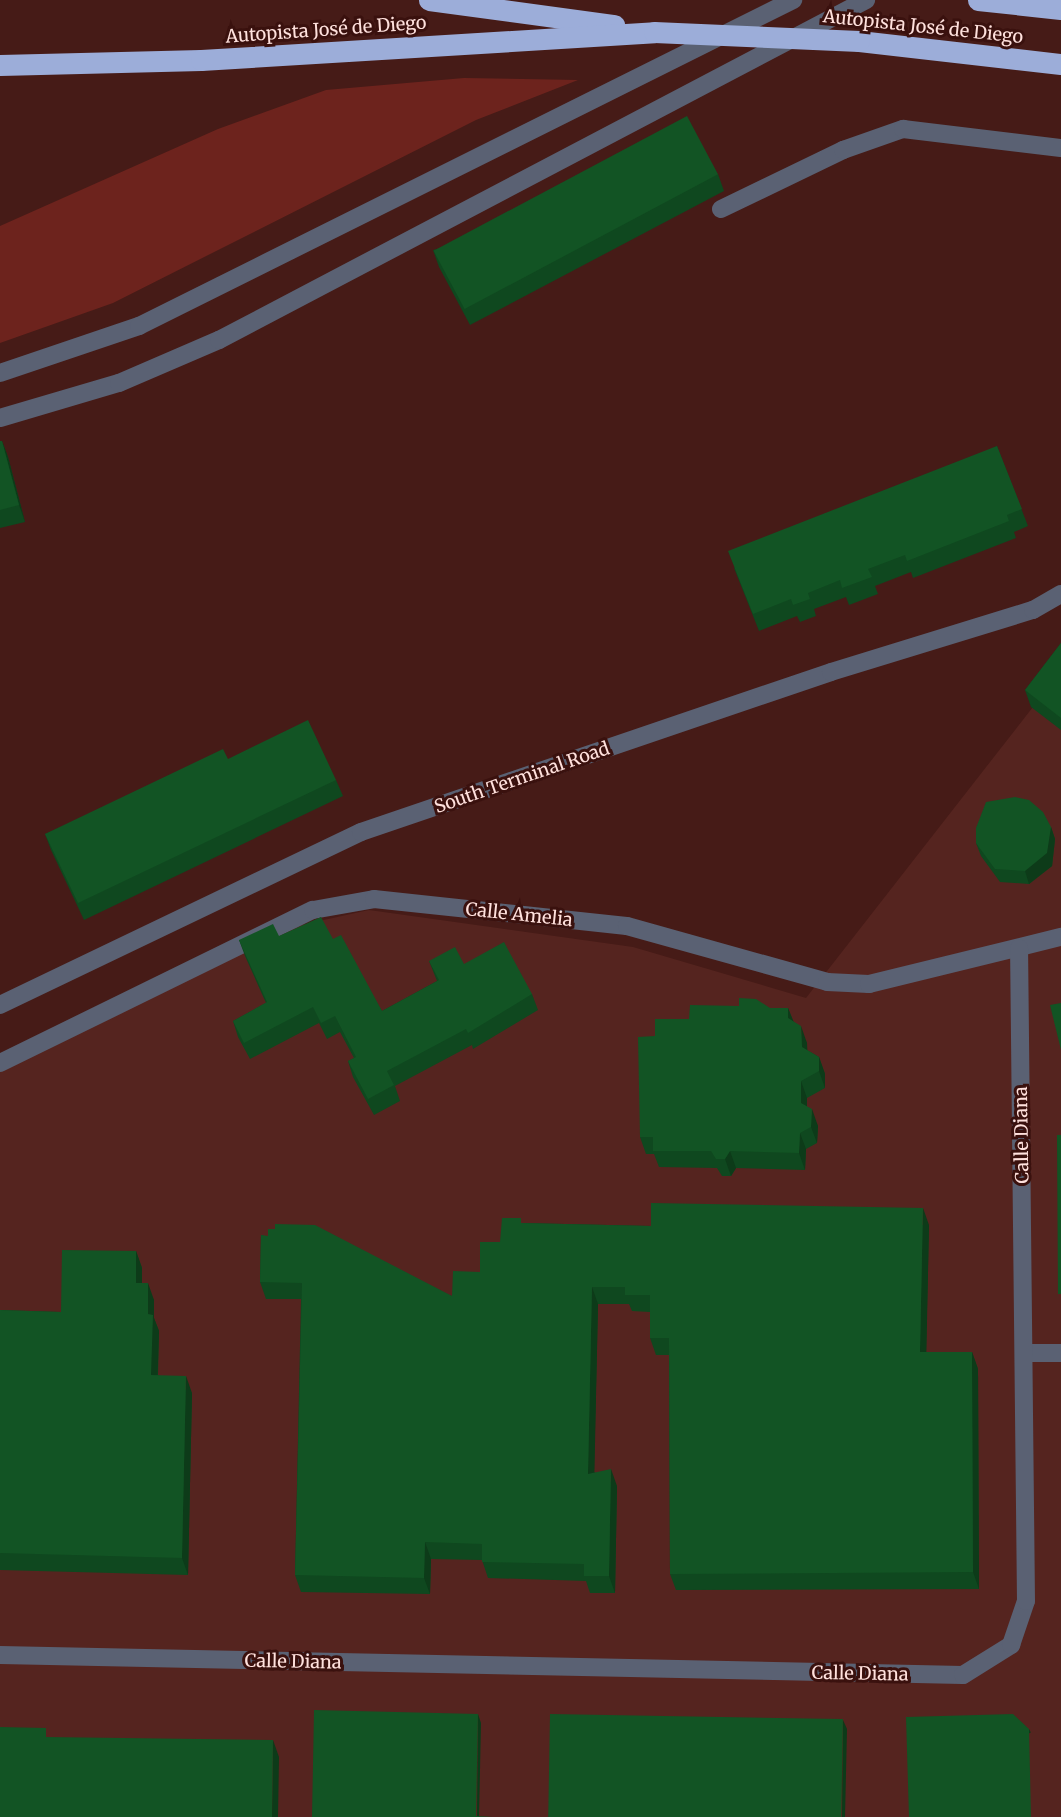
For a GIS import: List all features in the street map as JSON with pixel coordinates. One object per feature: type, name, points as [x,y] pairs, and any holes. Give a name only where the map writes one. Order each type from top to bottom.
[{"type":"highway","name":"Autopista José de Diego","points":[[429,0],[654,32],[859,41],[1061,64]]},
{"type":"highway","name":"Autopista José de Diego","points":[[978,0],[1061,9]]},
{"type":"highway","name":"Autopista José de Diego","points":[[0,65],[201,60],[654,32]]},
{"type":"street","points":[[0,373],[139,326],[793,0]]},
{"type":"street","points":[[0,418],[119,383],[219,340],[866,0]]},
{"type":"street","points":[[721,209],[843,150],[903,129],[1061,148]]},
{"type":"street","name":"South Terminal Road","points":[[0,1005],[361,832],[831,672],[1033,610],[1061,594]]},
{"type":"street","name":"Calle Amelia","points":[[0,1063],[313,910],[374,900],[627,926],[827,982],[869,984],[1061,937]]},
{"type":"street","name":"Calle Diana","points":[[0,1656],[963,1675],[1011,1645],[1026,1601],[1019,948]]},
{"type":"street","points":[[1025,1353],[1061,1353]]},
{"type":"shaded area","points":[[464,78],[578,80],[476,120],[113,303],[0,343],[0,226],[218,129],[326,90]]},
{"type":"shaded area","points":[[1061,671],[1061,1817],[0,1817],[0,1070],[283,929],[369,910],[633,947],[806,998]]},
{"type":"building","points":[[687,116],[718,174],[465,309],[434,251]]},
{"type":"building","points":[[0,441],[19,505],[0,510]]},
{"type":"building","points":[[997,446],[1022,509],[1007,515],[1009,521],[907,561],[905,555],[868,569],[872,577],[842,588],[840,580],[808,593],[810,599],[793,605],[791,599],[753,614],[728,551]]},
{"type":"building","points":[[1061,643],[1061,718],[1025,690]]},
{"type":"building","points":[[308,720],[336,780],[78,903],[45,834],[223,749],[228,759]]},
{"type":"building","points":[[1015,797],[1029,800],[1043,812],[1051,827],[1047,853],[1025,871],[995,869],[976,843],[976,828],[986,802]]},
{"type":"building","points":[[321,917],[333,939],[341,935],[382,1011],[439,980],[429,961],[455,947],[464,964],[504,942],[532,994],[468,1033],[466,1029],[387,1071],[394,1085],[368,1099],[348,1061],[356,1057],[335,1016],[321,1023],[313,1007],[244,1043],[233,1021],[267,1002],[239,940],[273,924],[279,936]]},
{"type":"building","points":[[739,998],[756,999],[770,1008],[788,1008],[788,1018],[801,1026],[802,1047],[819,1057],[819,1071],[801,1081],[801,1103],[812,1109],[811,1127],[800,1133],[799,1153],[730,1151],[725,1159],[716,1159],[711,1151],[653,1151],[653,1137],[640,1137],[638,1037],[655,1036],[655,1019],[689,1019],[690,1005],[739,1006]]},
{"type":"building","points":[[1061,1003],[1061,1050],[1050,1005]]},
{"type":"building","points":[[1057,1135],[1061,1135],[1061,1294],[1058,1294]]},
{"type":"building","points":[[651,1203],[923,1208],[920,1352],[972,1352],[973,1572],[670,1574],[669,1338],[650,1338],[650,1295],[625,1295],[625,1287],[592,1287],[588,1474],[611,1469],[609,1576],[584,1576],[584,1564],[482,1562],[482,1544],[425,1542],[424,1578],[295,1575],[302,1283],[260,1282],[261,1235],[268,1236],[268,1229],[275,1229],[275,1224],[315,1225],[452,1296],[453,1271],[480,1272],[480,1242],[500,1242],[502,1218],[521,1218],[521,1223],[651,1226]]},
{"type":"building","points":[[62,1250],[136,1251],[136,1283],[148,1283],[148,1314],[153,1315],[151,1375],[186,1376],[182,1558],[0,1553],[0,1310],[61,1312]]},
{"type":"building","points":[[314,1710],[478,1714],[476,1816],[493,1817],[312,1817]]},
{"type":"building","points":[[550,1714],[843,1719],[841,1817],[548,1817]]},
{"type":"building","points":[[1013,1714],[1029,1729],[1031,1817],[909,1817],[906,1717]]},
{"type":"building","points":[[0,1727],[46,1728],[46,1737],[273,1740],[272,1817],[0,1817]]}]
